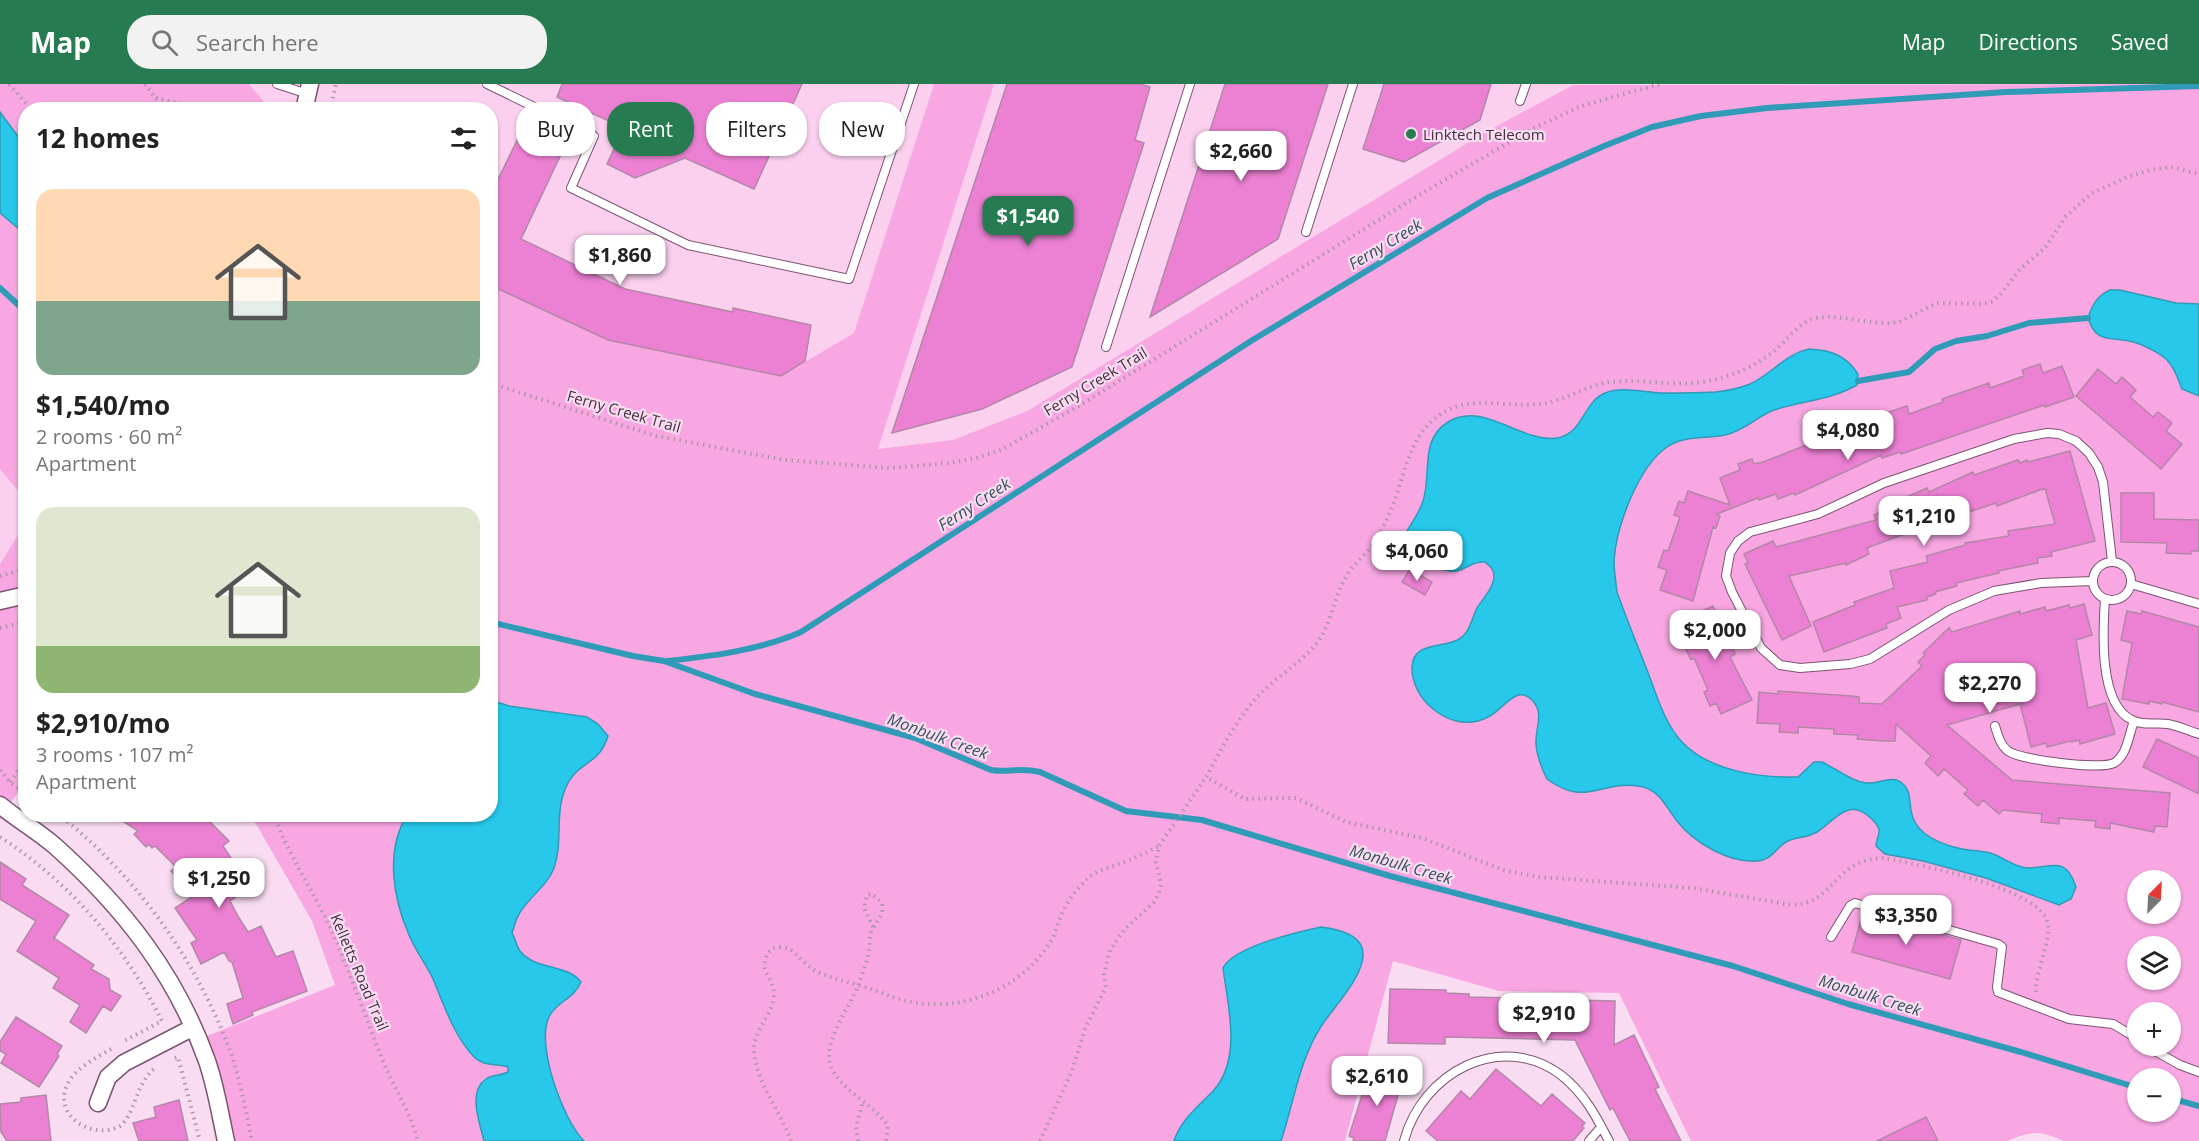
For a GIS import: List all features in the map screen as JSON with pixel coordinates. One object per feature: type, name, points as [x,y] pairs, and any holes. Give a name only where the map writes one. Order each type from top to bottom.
[{"type":"street","points":[[0,601],[18,597]]},
{"type":"street","points":[[0,805],[18,818]]},
{"type":"street","points":[[23,822],[56,847],[99,887],[139,932],[159,963],[206,1060],[226,1141]]},
{"type":"street","points":[[98,1103],[108,1077],[124,1063],[192,1028]]},
{"type":"lane","points":[[277,84],[308,96]]},
{"type":"lane","points":[[487,84],[594,136],[571,188],[688,246],[849,279],[914,84]]},
{"type":"lane","points":[[1106,347],[1190,84]]},
{"type":"lane","points":[[1306,232],[1353,84]]},
{"type":"lane","points":[[1520,101],[1526,84]]},
{"type":"lane","points":[[2092,581],[2041,583],[1994,591],[1949,610],[1870,659],[1850,664],[1800,668],[1780,664],[1761,648],[1726,576],[1730,553],[1738,541],[1750,532],[1818,514],[1884,483],[2014,440],[2047,433],[2059,434],[2076,441],[2089,453],[2098,467],[2103,482],[2112,561]]},
{"type":"lane","points":[[2112,561],[2123,564],[2127,568],[2131,584],[2129,591],[2118,599],[2105,599],[2097,592],[2092,581],[2100,565],[2112,561]]},
{"type":"lane","points":[[2131,584],[2199,604]]},
{"type":"lane","points":[[2105,599],[2103,646],[2107,678],[2120,710],[2133,721],[2168,724],[2199,734]]},
{"type":"lane","points":[[1995,726],[2004,747],[2016,755],[2037,760],[2103,766],[2119,759],[2133,721]]},
{"type":"lane","points":[[1831,937],[1850,906],[1855,903],[1998,944],[2002,949],[1997,990],[2043,1010],[2076,1021],[2113,1024],[2127,1032]]},
{"type":"lane","points":[[2164,1056],[2180,1065],[2199,1071]]},
{"type":"lane","points":[[1404,1141],[1419,1107],[1449,1074],[1470,1063],[1495,1058],[1529,1061],[1546,1066],[1561,1075],[1588,1102],[1609,1141]]},
{"type":"lane","points":[[1589,1141],[1601,1127]]},
{"type":"path","points":[[9,84],[25,102]]},
{"type":"path","points":[[145,84],[160,102]]},
{"type":"path","points":[[332,102],[336,84]]},
{"type":"path","name":"Ferny Creek Trail","points":[[498,386],[656,435],[785,460],[889,468],[950,463],[976,458],[1001,450],[1079,406],[1419,195],[1532,129],[1581,106],[1660,84]]},
{"type":"path","points":[[156,98],[174,102]]},
{"type":"path","points":[[1040,1141],[1072,1071],[1085,1029],[1106,987],[1104,974],[1110,950],[1124,930],[1154,902],[1159,892],[1161,884],[1156,861],[1159,846],[1206,777],[1249,706],[1305,656],[1319,640],[1346,576],[1354,564],[1371,549],[1388,517],[1409,453],[1421,432],[1447,410],[1483,402],[1544,404],[1609,382],[1669,384],[1704,382],[1737,375],[1753,366],[1776,350],[1800,327],[1816,318],[1889,323],[1899,322],[1937,303],[1981,304],[1991,302],[2000,295],[2020,270],[2045,248],[2066,216],[2092,193],[2130,176],[2151,170],[2171,167],[2199,174]]},
{"type":"path","points":[[0,576],[18,571]]},
{"type":"path","points":[[0,627],[18,624]]},
{"type":"path","points":[[0,770],[18,788]]},
{"type":"path","points":[[10,782],[18,771]]},
{"type":"path","points":[[1206,777],[1245,799],[1296,798],[1346,822],[1422,838],[1491,867],[1539,877],[1693,888],[1792,905],[1818,900],[1848,868],[1874,858],[1914,864],[1955,874],[2016,894],[2041,911],[2048,924],[2036,991],[2043,1010]]},
{"type":"path","name":"Kelletts Road Trail","points":[[277,822],[291,855],[329,926],[356,987],[386,1068],[414,1126],[418,1141]]},
{"type":"path","points":[[0,837],[30,858],[87,910],[124,958],[162,1021]]},
{"type":"path","points":[[791,1141],[758,1069],[754,1050],[757,1036],[774,999],[774,986],[765,971],[765,958],[773,948],[793,951],[809,967],[897,1000],[941,1004],[962,1002],[1001,988],[1024,973],[1043,954],[1072,895],[1091,875],[1159,846]]},
{"type":"path","points":[[873,927],[864,908],[867,896],[872,894],[878,897],[882,909],[880,918],[873,927],[868,958],[859,985],[835,1034],[828,1058],[842,1082],[881,1116],[888,1126],[886,1141]]},
{"type":"path","points":[[178,1057],[200,1141]]},
{"type":"path","points":[[858,1141],[856,1127],[863,1101]]},
{"type":"shaded area","points":[[0,84],[249,84],[264,102],[18,102],[18,491],[0,469]]},
{"type":"shaded area","points":[[246,84],[934,84],[854,333],[781,376],[608,340],[498,288],[498,102],[261,102]]},
{"type":"shaded area","points":[[934,84],[994,84],[878,449],[953,440],[1027,411],[1484,133],[1573,85],[2199,84],[2199,1141],[2063,1141],[2035,1133],[2007,1141],[1691,1141],[1619,993],[1499,991],[1393,961],[1345,1141],[226,1141],[197,1040],[335,985],[312,921],[253,822],[498,822],[498,288],[608,340],[781,376],[854,333]]},
{"type":"shaded area","points":[[994,84],[1576,84],[1484,133],[1026,411],[953,440],[877,449]]},
{"type":"shaded area","points":[[0,469],[18,490],[18,535],[0,564]]},
{"type":"shaded area","points":[[18,535],[18,792],[0,820],[0,564]]},
{"type":"water","points":[[0,112],[18,136],[18,228],[0,213]]},
{"type":"water","points":[[2110,290],[2120,290],[2176,303],[2199,304],[2199,396],[2182,389],[2172,366],[2159,354],[2138,344],[2104,337],[2095,332],[2088,318],[2098,298]]},
{"type":"water","points":[[1809,349],[1831,352],[1843,358],[1858,374],[1857,385],[1826,397],[1774,410],[1732,433],[1674,443],[1656,456],[1630,499],[1616,547],[1614,565],[1617,592],[1662,710],[1675,734],[1692,751],[1735,771],[1767,776],[1798,777],[1814,762],[1822,762],[1863,782],[1899,781],[1907,790],[1913,818],[1917,825],[1935,840],[1962,849],[1990,853],[2023,867],[2057,866],[2068,871],[2076,887],[2071,899],[2059,905],[1986,878],[1923,861],[1885,854],[1876,846],[1879,831],[1877,825],[1867,815],[1853,810],[1841,814],[1813,834],[1786,842],[1762,860],[1735,859],[1713,850],[1693,837],[1677,821],[1657,794],[1646,788],[1625,785],[1593,791],[1572,791],[1547,779],[1537,749],[1538,710],[1527,696],[1516,696],[1490,716],[1478,721],[1466,722],[1443,716],[1433,709],[1424,700],[1413,679],[1412,667],[1418,652],[1449,643],[1463,636],[1494,580],[1490,566],[1485,562],[1457,571],[1446,570],[1416,558],[1406,547],[1404,537],[1423,501],[1430,448],[1439,429],[1448,422],[1462,417],[1475,416],[1489,419],[1529,435],[1557,438],[1572,431],[1592,403],[1605,393],[1625,390],[1660,393],[1715,392],[1733,389],[1750,384],[1793,355]]},
{"type":"water","points":[[498,702],[509,706],[587,717],[598,724],[608,736],[600,752],[578,770],[568,783],[561,804],[554,868],[547,881],[522,910],[512,933],[519,949],[534,962],[567,972],[581,982],[574,993],[550,1015],[546,1027],[546,1043],[548,1061],[560,1099],[576,1131],[584,1141],[484,1141],[476,1108],[477,1092],[486,1079],[508,1072],[508,1067],[486,1064],[474,1057],[467,1049],[450,1020],[433,979],[409,935],[399,906],[394,875],[394,859],[404,822],[498,822]]},
{"type":"water","points":[[1321,927],[1341,931],[1354,937],[1362,947],[1362,963],[1354,981],[1314,1038],[1298,1082],[1281,1141],[1174,1141],[1186,1119],[1214,1090],[1223,1077],[1228,1063],[1231,1031],[1223,968],[1229,960],[1253,947],[1283,936]]},
{"type":"building","points":[[562,84],[802,84],[794,102],[706,102],[706,156],[769,156],[754,189],[685,158],[635,178],[607,164],[611,156],[694,156],[694,102],[607,102],[607,120],[595,115],[595,102],[568,102],[557,97]]},
{"type":"building","points":[[1007,84],[1140,84],[1150,87],[1135,140],[1144,143],[1072,367],[982,409],[892,433]]},
{"type":"building","points":[[1225,84],[1328,84],[1278,239],[1150,317]]},
{"type":"building","name":"Linktech Telecom","points":[[1384,84],[1491,84],[1480,120],[1404,162],[1363,149]]},
{"type":"building","points":[[516,142],[516,156],[560,156],[521,239],[625,289],[733,312],[733,308],[811,325],[805,361],[781,376],[608,340],[498,289],[498,180]]},
{"type":"building","points":[[2040,364],[2043,373],[2062,366],[2074,397],[1901,454],[1900,452],[1882,458],[1881,455],[1795,495],[1794,493],[1778,499],[1776,494],[1759,500],[1758,498],[1717,514],[1720,516],[1716,528],[1713,527],[1693,601],[1660,590],[1667,570],[1658,567],[1664,550],[1668,551],[1680,517],[1674,515],[1679,501],[1684,503],[1688,491],[1730,505],[1720,478],[1740,470],[1738,464],[1752,459],[1754,464],[1763,462],[1837,433],[1839,438],[1858,430],[1859,432],[1893,421],[1889,412],[1907,406],[1909,414],[1943,402],[1942,399],[1989,383],[1990,388],[2024,376],[2022,370]]},
{"type":"building","points":[[2098,369],[2116,384],[2122,377],[2136,390],[2130,397],[2153,417],[2158,412],[2172,423],[2166,431],[2182,444],[2161,469],[2076,396]]},
{"type":"building","points":[[2070,451],[2095,541],[2051,552],[2052,556],[2037,558],[2038,563],[1956,583],[1957,586],[1935,592],[1936,594],[1927,597],[1927,600],[1897,607],[1901,618],[1886,624],[1887,628],[1824,652],[1813,622],[1855,605],[1854,602],[1894,588],[1890,571],[1928,562],[1926,556],[1965,545],[1965,543],[2009,536],[2008,531],[2055,524],[2045,488],[1997,506],[1996,503],[1960,515],[1960,513],[1867,548],[1869,554],[1846,565],[1846,563],[1789,576],[1811,626],[1782,640],[1745,564],[1748,563],[1744,554],[1773,541],[1776,547],[1876,520],[1874,515],[1888,509],[1886,506],[1927,488],[1929,492],[1973,472],[1974,475],[2018,460],[2020,463],[2027,460],[2028,462]]},
{"type":"building","points":[[2121,493],[2154,493],[2154,519],[2199,520],[2199,551],[2191,551],[2191,554],[2166,553],[2167,543],[2121,542]]},
{"type":"building","points":[[1410,569],[1432,582],[1425,595],[1402,582]]},
{"type":"building","points":[[2084,604],[2092,635],[2076,640],[2088,708],[2106,703],[2115,734],[2080,744],[2079,740],[2047,747],[2046,743],[2031,747],[2020,704],[1947,725],[2012,780],[2170,793],[2167,827],[2155,826],[2154,832],[2110,823],[2110,829],[2095,827],[2096,821],[2059,818],[2059,824],[2041,822],[2042,814],[2003,810],[1999,814],[1983,800],[1978,806],[1964,794],[1968,790],[1944,769],[1938,776],[1925,763],[1931,756],[1896,724],[1895,741],[1883,741],[1857,739],[1858,735],[1834,734],[1834,729],[1798,727],[1798,733],[1779,732],[1780,724],[1757,723],[1759,692],[1778,694],[1778,691],[1851,696],[1859,697],[1859,703],[1882,704],[1922,666],[1918,662],[1925,655],[1923,653],[1949,628],[1952,632],[2020,611],[2020,614],[2045,607],[2046,611]]},
{"type":"building","points":[[1713,606],[1735,654],[1730,657],[1752,700],[1721,714],[1716,703],[1710,706],[1704,692],[1708,690],[1694,658],[1691,660],[1683,643],[1692,638],[1684,619]]},
{"type":"building","points":[[2127,611],[2141,614],[2142,611],[2199,627],[2199,712],[2162,702],[2162,704],[2149,701],[2149,704],[2122,699],[2132,643],[2121,640]]},
{"type":"building","points":[[2157,739],[2199,758],[2199,794],[2143,767]]},
{"type":"building","points":[[124,822],[210,822],[229,841],[223,846],[250,887],[230,901],[239,918],[248,932],[261,926],[276,957],[293,951],[307,991],[252,1012],[253,1015],[233,1024],[227,1004],[243,998],[232,962],[224,952],[201,964],[191,943],[197,940],[175,908],[195,895],[171,871],[176,867],[155,846],[152,848],[149,844],[146,847],[134,834],[138,831]]},
{"type":"building","points":[[0,862],[26,879],[22,885],[69,915],[54,938],[94,965],[91,969],[109,979],[110,990],[121,996],[111,1011],[103,1006],[86,1033],[70,1022],[80,1005],[53,988],[59,978],[17,951],[36,921],[0,899]]},
{"type":"building","points":[[1863,912],[1961,940],[1950,979],[1852,952]]},
{"type":"building","points":[[1390,989],[1446,990],[1446,993],[1469,994],[1469,997],[1513,998],[1513,994],[1528,995],[1528,999],[1615,1001],[1614,1045],[1634,1035],[1659,1087],[1655,1089],[1681,1141],[1630,1141],[1613,1108],[1610,1110],[1575,1040],[1445,1037],[1445,1044],[1388,1043]]},
{"type":"building","points":[[16,1017],[62,1046],[57,1054],[59,1056],[39,1087],[1,1063],[6,1054],[0,1051],[0,1042]]},
{"type":"building","points":[[1381,1068],[1404,1074],[1385,1141],[1353,1141],[1354,1138],[1349,1136],[1369,1073],[1379,1076]]},
{"type":"building","points":[[1496,1069],[1541,1106],[1552,1094],[1585,1123],[1582,1126],[1584,1128],[1573,1141],[1438,1141],[1426,1131],[1461,1091],[1470,1099]]},
{"type":"building","points":[[46,1095],[51,1141],[7,1141],[1,1132],[0,1104],[21,1102],[21,1098]]},
{"type":"building","points":[[179,1100],[188,1141],[139,1141],[133,1123],[156,1117],[154,1107]]},
{"type":"building","points":[[1926,1117],[1938,1141],[1877,1141]]},
{"type":"waterway","name":"Ferny Creek","points":[[667,661],[753,648],[801,632],[1251,341],[1487,198],[1652,127],[1701,116],[1767,108],[2006,92],[2199,86]]},
{"type":"waterway","points":[[0,288],[18,305]]},
{"type":"waterway","points":[[1858,381],[1909,372],[1935,349],[1956,341],[1987,336],[2029,323],[2088,318]]},
{"type":"waterway","name":"Monbulk Creek","points":[[498,624],[633,656],[664,661],[755,694],[915,738],[991,770],[1040,772],[1126,811],[1202,820],[1390,876],[1733,966],[1848,1004],[2021,1052],[2127,1085]]},
{"type":"waterway","name":"Monbulk Creek","points":[[2181,1101],[2199,1106]]},
{"type":"place","name":"Linktech Telecom","points":[[1411,134]]}]
